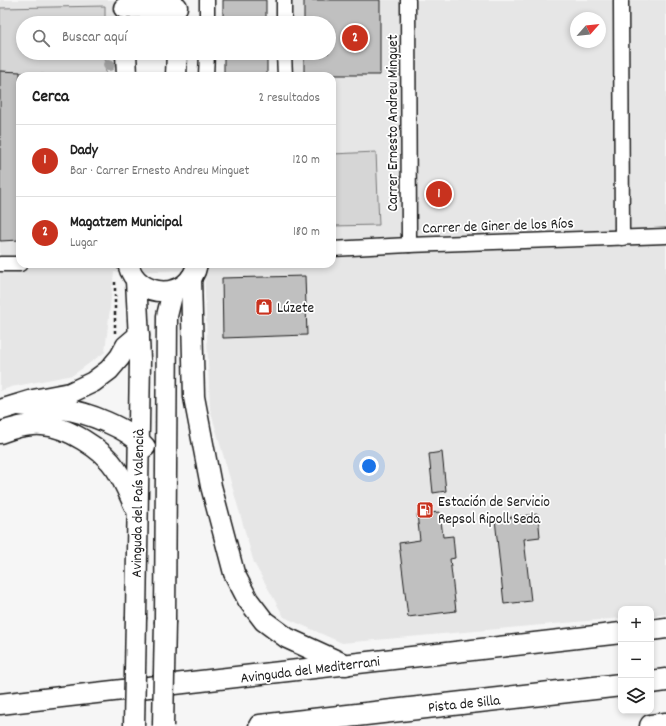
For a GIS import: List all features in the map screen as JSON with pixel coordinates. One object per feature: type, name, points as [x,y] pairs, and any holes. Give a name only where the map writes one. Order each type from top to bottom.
[{"type":"highway","points":[[654,682],[666,680]]},
{"type":"highway","name":"Pista de Silla","points":[[260,726],[618,685]]},
{"type":"highway","points":[[651,726],[666,724]]},
{"type":"street","points":[[207,0],[207,16]]},
{"type":"street","points":[[284,0],[284,16]]},
{"type":"street","name":"Carrer Ernesto Andreu Minguet","points":[[408,0],[409,245]]},
{"type":"street","points":[[621,0],[622,238]]},
{"type":"street","points":[[124,10],[177,10]]},
{"type":"street","points":[[126,60],[127,72]]},
{"type":"street","points":[[176,72],[177,60]]},
{"type":"street","points":[[206,72],[207,60]]},
{"type":"street","points":[[284,60],[285,72]]},
{"type":"street","name":"Carrer de Giner de los Ríos","points":[[336,249],[666,236]]},
{"type":"street","points":[[0,264],[16,264]]},
{"type":"street","points":[[132,272],[144,286],[153,291],[163,292],[173,291],[183,286],[197,269]]},
{"type":"street","points":[[197,269],[194,397],[211,486],[234,573],[248,600],[264,621],[287,638],[346,665]]},
{"type":"street","name":"Avinguda del País Valencià","points":[[132,272],[139,335],[134,726]]},
{"type":"street","name":"Avinguda del País Valencià","points":[[163,726],[167,316],[173,291]]},
{"type":"street","points":[[0,410],[33,400],[70,393],[92,382],[109,370],[126,346],[139,335]]},
{"type":"street","points":[[19,405],[34,408],[62,409],[96,417],[138,439],[147,450],[153,463],[154,487],[165,518]]},
{"type":"street","points":[[0,433],[13,428],[42,425],[75,435],[93,446],[115,468],[137,512]]},
{"type":"street","points":[[654,630],[666,628]]},
{"type":"street","name":"Avinguda del Mediterrani","points":[[0,704],[7,705],[27,701],[618,633]]},
{"type":"street","points":[[0,691],[27,701]]},
{"type":"path","points":[[114,364],[115,279]]},
{"type":"shaded area","points":[[0,0],[124,0],[125,16],[16,16],[16,60],[127,60],[127,72],[16,72],[16,268],[336,268],[336,72],[285,72],[284,60],[336,60],[336,16],[284,16],[284,0],[666,0],[666,614],[654,616],[654,606],[618,606],[618,618],[342,643],[284,617],[254,563],[210,409],[204,270],[114,272],[105,352],[73,375],[11,387],[0,391]]},
{"type":"shaded area","points":[[105,6],[105,16],[16,16],[16,60],[105,60],[106,72],[0,71],[0,8]]},
{"type":"shaded area","points":[[376,152],[379,225],[336,226],[336,154]]},
{"type":"building","points":[[223,0],[266,0],[266,16],[223,16]]},
{"type":"building","points":[[304,0],[380,0],[380,75],[336,75],[336,72],[304,72],[304,60],[336,60],[336,16],[304,16]]},
{"type":"building","points":[[224,60],[267,60],[267,72],[224,72]]},
{"type":"building","points":[[0,71],[20,72],[16,72],[16,240],[0,241]]},
{"type":"building","name":"Lúzete","points":[[305,276],[307,335],[223,338],[222,278]]},
{"type":"building","points":[[442,452],[446,491],[433,493],[429,454]]},
{"type":"building","points":[[440,512],[443,537],[453,536],[455,558],[450,559],[456,611],[408,617],[399,543],[420,540],[417,514]]},
{"type":"building","points":[[538,514],[540,537],[524,539],[531,601],[504,604],[495,519]]},
{"type":"place","name":"Magatzem Municipal","points":[[355,38]]},
{"type":"place","name":"Dady","points":[[439,194]]},
{"type":"place","name":"Lúzete","points":[[264,307]]},
{"type":"place","name":"Estación de Servicio Repsol Ripoll Seda","points":[[425,510]]}]
